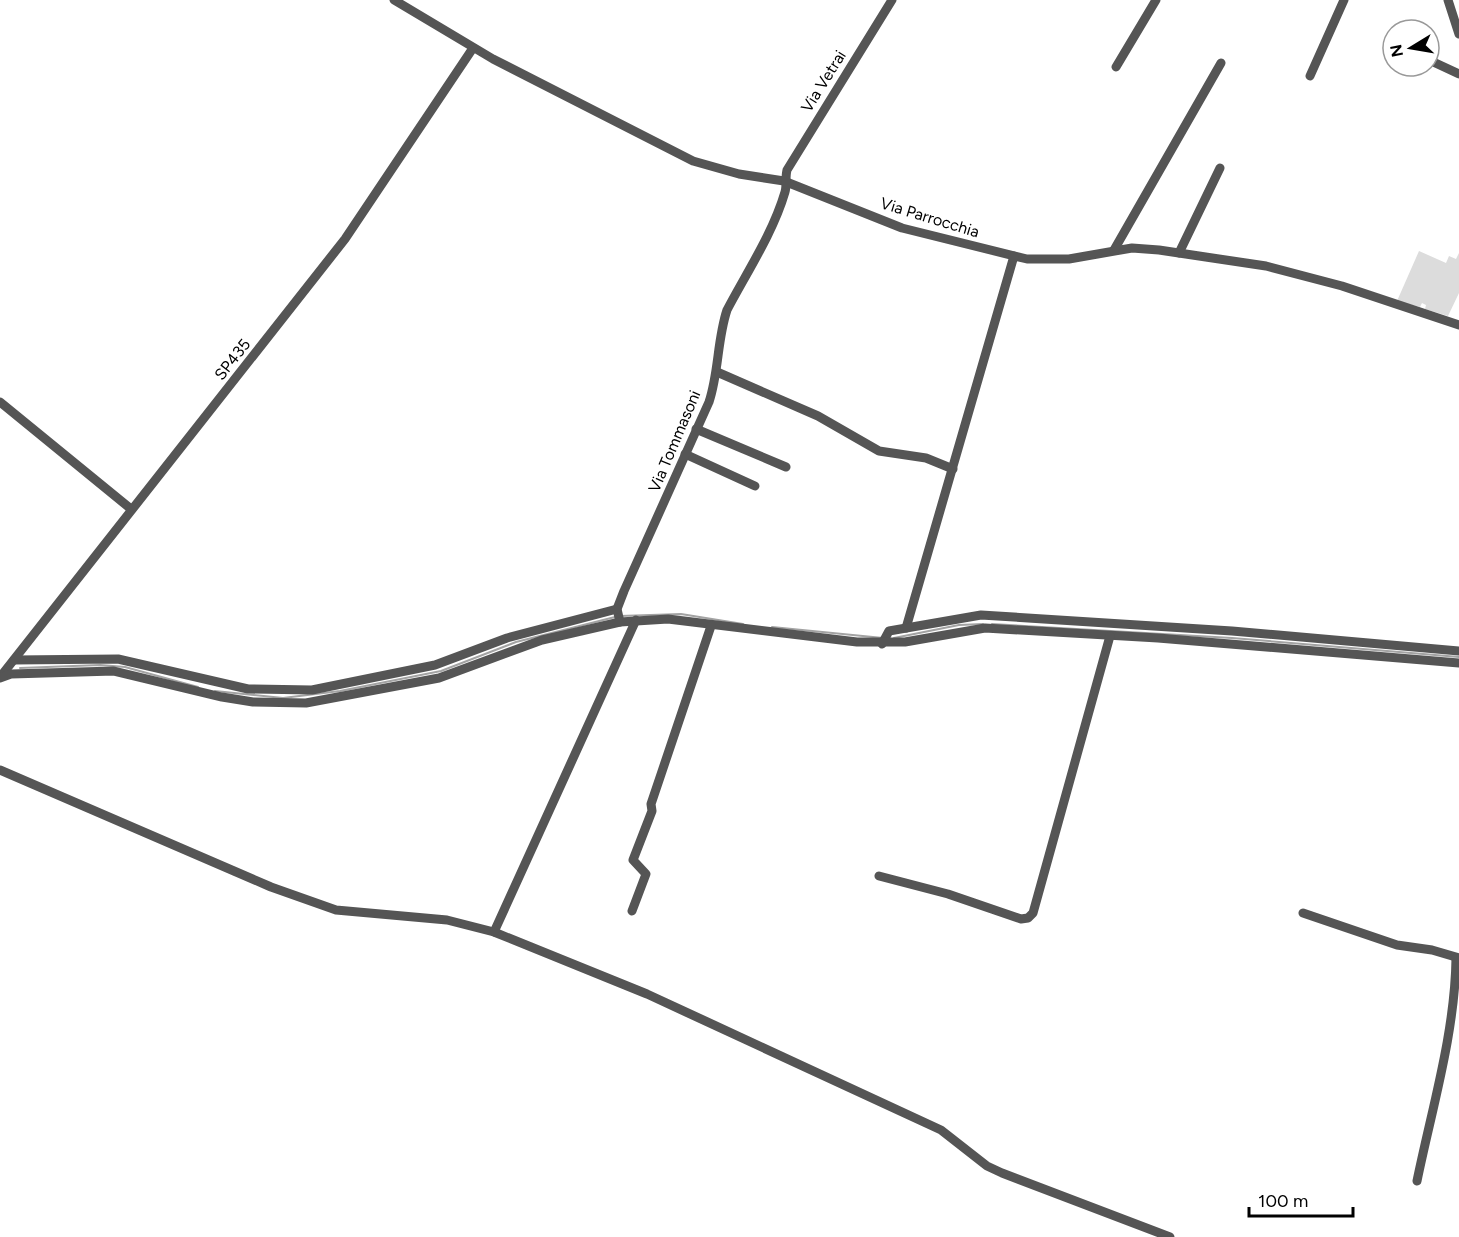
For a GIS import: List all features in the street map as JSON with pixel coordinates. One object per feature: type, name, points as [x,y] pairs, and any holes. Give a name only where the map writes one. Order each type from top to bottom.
[{"type":"street","name":"Via Parrocchia","points":[[394,0],[472,48],[693,161],[739,174],[784,181],[902,228],[1014,256],[1050,260],[1132,248],[1179,253],[1297,273],[1459,325]]},
{"type":"street","name":"Via Vetrai","points":[[784,181],[809,133],[892,0]]},
{"type":"street","points":[[1116,67],[1156,0]]},
{"type":"street","points":[[1310,76],[1344,0]]},
{"type":"street","points":[[1448,0],[1459,34]]},
{"type":"street","name":"SP435","points":[[1,677],[345,239],[472,48]]},
{"type":"street","points":[[1114,250],[1221,63]]},
{"type":"street","points":[[1441,66],[1459,74]]},
{"type":"street","points":[[1179,253],[1220,168]]},
{"type":"street","name":"Via Tommasoni","points":[[619,615],[685,454],[709,402],[717,372],[722,326],[727,310],[776,213],[786,189],[784,181]]},
{"type":"street","points":[[906,628],[1014,256]]},
{"type":"street","points":[[717,372],[818,416],[879,451],[926,458],[953,469]]},
{"type":"street","points":[[0,402],[131,509]]},
{"type":"street","points":[[696,429],[786,467]]},
{"type":"street","points":[[685,454],[754,486]]},
{"type":"street","points":[[14,660],[109,658],[248,689],[323,695],[439,678],[519,647],[619,615]]},
{"type":"street","points":[[1,677],[107,670],[253,702],[306,703],[323,695],[435,665],[507,638],[619,615],[636,621],[668,619],[711,626],[884,640],[985,628],[1459,663]]},
{"type":"street","points":[[884,640],[890,631],[981,615],[1232,631],[1459,651]]},
{"type":"street","points":[[494,932],[636,621]]},
{"type":"street","points":[[632,911],[646,874],[633,860],[652,811],[651,804],[711,626]]},
{"type":"street","points":[[879,876],[948,894],[1021,919],[1028,918],[1033,913],[1110,636]]},
{"type":"street","points":[[0,770],[271,887],[328,907],[447,920],[494,932],[647,994],[941,1130],[987,1166],[1002,1173],[1170,1237]]},
{"type":"street","points":[[1303,913],[1396,945],[1432,950],[1457,958],[1456,985],[1417,1181]]},
{"type":"shaded area","points":[[1419,251],[1446,263],[1449,256],[1456,259],[1459,253],[1459,293],[1448,316],[1425,309],[1426,305],[1422,303],[1420,307],[1397,301]]},
{"type":"waterway","points":[[620,616],[681,614],[743,624]]},
{"type":"waterway","points":[[215,691],[283,698],[340,691],[441,671],[516,642],[615,617]]},
{"type":"waterway","points":[[894,638],[959,625],[983,624]]},
{"type":"waterway","points":[[992,624],[1232,638],[1459,657]]},
{"type":"waterway","points":[[772,627],[883,638]]},
{"type":"waterway","points":[[20,668],[100,665],[125,667],[198,687]]}]
